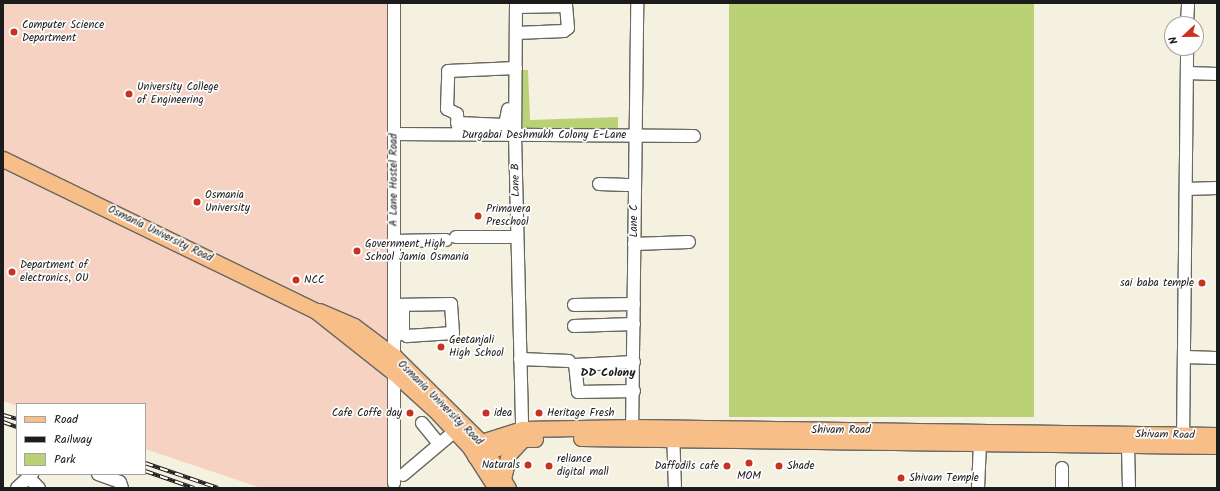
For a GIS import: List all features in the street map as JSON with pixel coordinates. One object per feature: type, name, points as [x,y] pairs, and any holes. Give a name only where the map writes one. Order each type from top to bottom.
[{"type":"main road","name":"Osmania University Road","points":[[3,158],[316,311],[393,372],[453,429],[478,448]]},
{"type":"main road","name":"Osmania University Road","points":[[316,311],[333,314],[354,326],[394,356],[478,448],[502,485]]},
{"type":"main road","name":"Shivam Road","points":[[478,448],[522,434],[632,433],[980,444],[1128,446],[1183,441],[1217,435]]},
{"type":"main road","points":[[502,485],[509,454],[522,434]]},
{"type":"main road","name":"Shivam Road","points":[[673,434],[1183,441],[1217,446]]},
{"type":"street","name":"A Lane Hostel Road","points":[[394,3],[394,241],[398,305],[398,335],[393,372],[399,479],[453,429]]},
{"type":"street","name":"Lane C","points":[[632,433],[634,391],[634,135],[638,3]]},
{"type":"street","points":[[1188,3],[1188,16]]},
{"type":"street","points":[[516,5],[566,6],[568,28],[564,31],[516,33]]},
{"type":"street","name":"Lane B","points":[[516,5],[516,33],[512,68],[522,434]]},
{"type":"street","points":[[1183,441],[1187,56]]},
{"type":"street","points":[[512,68],[508,123],[458,129],[456,113],[447,109],[448,71],[512,68]]},
{"type":"street","points":[[1187,73],[1217,74]]},
{"type":"street","name":"Durgabai Deshmukh Colony E-Lane","points":[[394,134],[458,129],[515,135],[694,136]]},
{"type":"street","points":[[599,184],[634,184]]},
{"type":"street","points":[[1186,189],[1217,188]]},
{"type":"street","points":[[394,241],[517,237]]},
{"type":"street","points":[[634,244],[689,242]]},
{"type":"street","points":[[398,305],[451,304],[453,333],[407,336],[398,335]]},
{"type":"street","points":[[574,304],[634,304]]},
{"type":"street","points":[[574,326],[634,327]]},
{"type":"street","points":[[590,330],[634,327]]},
{"type":"street","points":[[1184,357],[1217,358]]},
{"type":"street","points":[[520,359],[569,361]]},
{"type":"street","points":[[634,362],[575,365],[578,392],[634,391]]},
{"type":"street","points":[[422,423],[436,440]]},
{"type":"street","points":[[409,464],[436,440],[453,429]]},
{"type":"street","points":[[673,434],[675,488]]},
{"type":"street","points":[[978,488],[980,444]]},
{"type":"street","points":[[1128,446],[1129,488]]},
{"type":"street","points":[[1062,468],[1062,488]]},
{"type":"street","points":[[101,475],[120,482],[122,488]]},
{"type":"street","points":[[17,488],[31,476],[39,488]]},
{"type":"shaded area","name":"Osmania University","points":[[3,3],[392,3],[390,488],[261,488],[146,449],[146,403],[16,403],[16,406],[3,401]]},
{"type":"green space","points":[[729,3],[1034,3],[1034,417],[729,417]]},
{"type":"green space","points":[[520,70],[528,70],[530,120],[618,117],[618,130],[520,132]]},
{"type":"railway","points":[[3,415],[16,419]]},
{"type":"railway","points":[[3,422],[16,427]]},
{"type":"railway","points":[[146,463],[218,488]]},
{"type":"railway","points":[[146,471],[194,488]]},
{"type":"place","name":"Computer Science Department","points":[[14,32]]},
{"type":"place","name":"University College of Engineering","points":[[129,94]]},
{"type":"place","name":"Osmania University","points":[[197,202]]},
{"type":"place","name":"Primavera Preschool","points":[[478,216]]},
{"type":"place","name":"Government High School Jamia Osmania","points":[[357,251]]},
{"type":"place","name":"Department of electronics, OU","points":[[12,272]]},
{"type":"place","name":"NCC","points":[[296,280]]},
{"type":"place","name":"sai baba temple","points":[[1202,283]]},
{"type":"place","name":"Geetanjali High School","points":[[441,347]]},
{"type":"place","name":"Cafe Coffe day","points":[[410,413]]},
{"type":"place","name":"idea","points":[[486,413]]},
{"type":"place","name":"Heritage Fresh","points":[[539,413]]},
{"type":"place","name":"MOM","points":[[749,463]]},
{"type":"place","name":"Naturals","points":[[528,465]]},
{"type":"place","name":"reliance digital mall","points":[[549,466]]},
{"type":"place","name":"Daffodils cafe","points":[[727,466]]},
{"type":"place","name":"Shade","points":[[779,466]]},
{"type":"place","name":"Shivam Temple","points":[[901,478]]},
{"type":"district","name":"DD Colony","points":[[608,373]]}]
